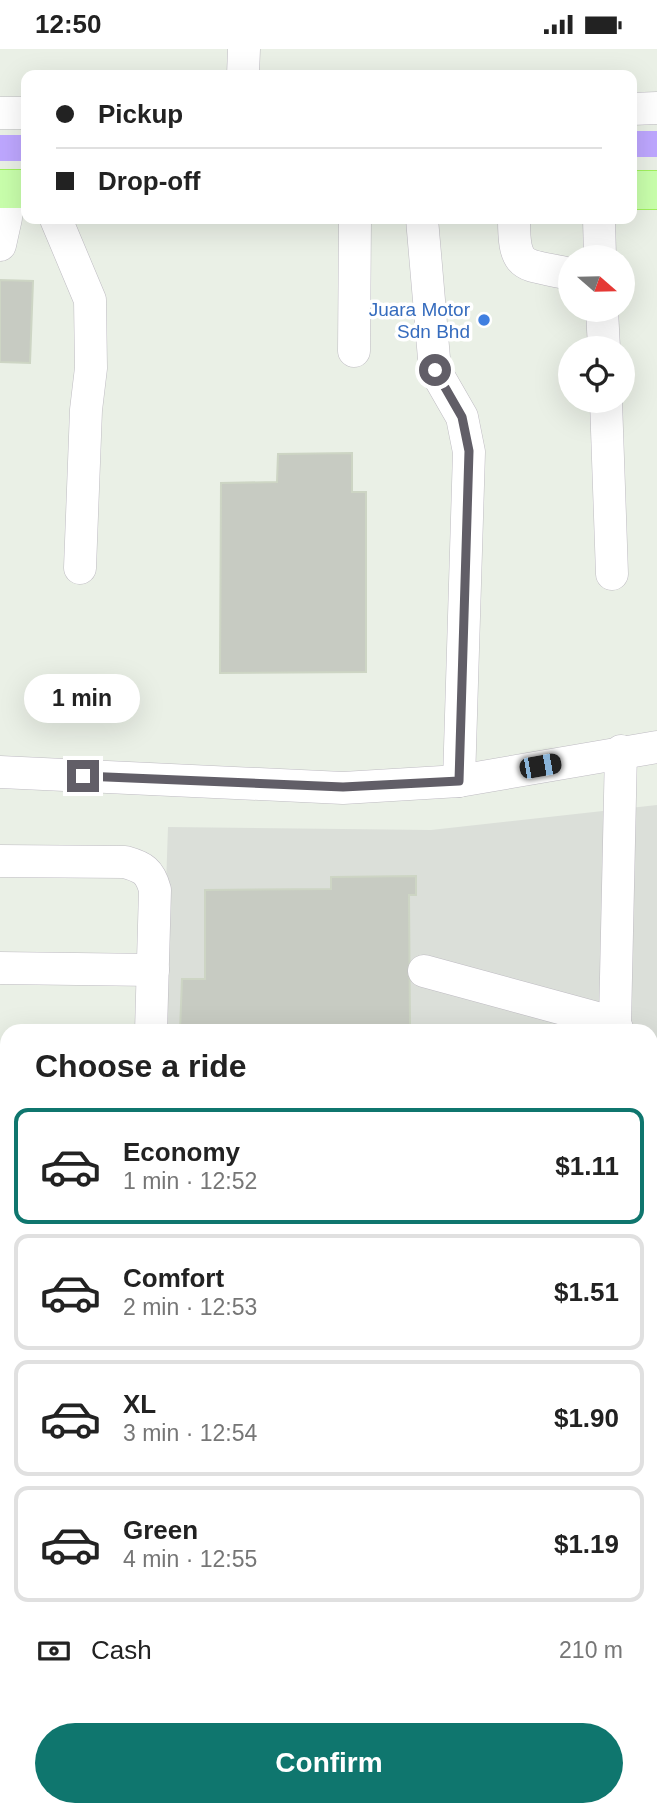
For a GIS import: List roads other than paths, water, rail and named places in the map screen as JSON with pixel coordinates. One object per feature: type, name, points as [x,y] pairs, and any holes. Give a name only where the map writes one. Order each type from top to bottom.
[{"type":"main road","points":[[637,190],[657,190]]},
{"type":"street","points":[[243,70],[244,49]]},
{"type":"street","points":[[637,109],[657,108]]},
{"type":"street","points":[[0,113],[21,113]]},
{"type":"street","points":[[0,245],[11,189]]},
{"type":"street","points":[[58,224],[90,300],[91,368],[86,410],[80,568]]},
{"type":"street","points":[[354,351],[355,224]]},
{"type":"street","points":[[422,224],[435,370],[462,417],[469,451],[459,781]]},
{"type":"street","points":[[513,224],[517,257],[527,264],[558,271]]},
{"type":"street","points":[[599,224],[600,245]]},
{"type":"street","points":[[606,413],[612,574]]},
{"type":"street","points":[[0,772],[343,787],[459,781],[621,751],[657,747]]},
{"type":"street","points":[[616,1024],[621,751]]},
{"type":"street","points":[[0,861],[125,862],[142,866],[152,876],[155,890],[151,1024]]},
{"type":"street","points":[[0,968],[153,970]]},
{"type":"street","points":[[424,971],[606,1024]]},
{"type":"waterway","points":[[637,144],[657,144]]},
{"type":"waterway","points":[[0,148],[21,148]]},
{"type":"place","name":"Juara Motor Sdn Bhd","points":[[484,320]]}]
